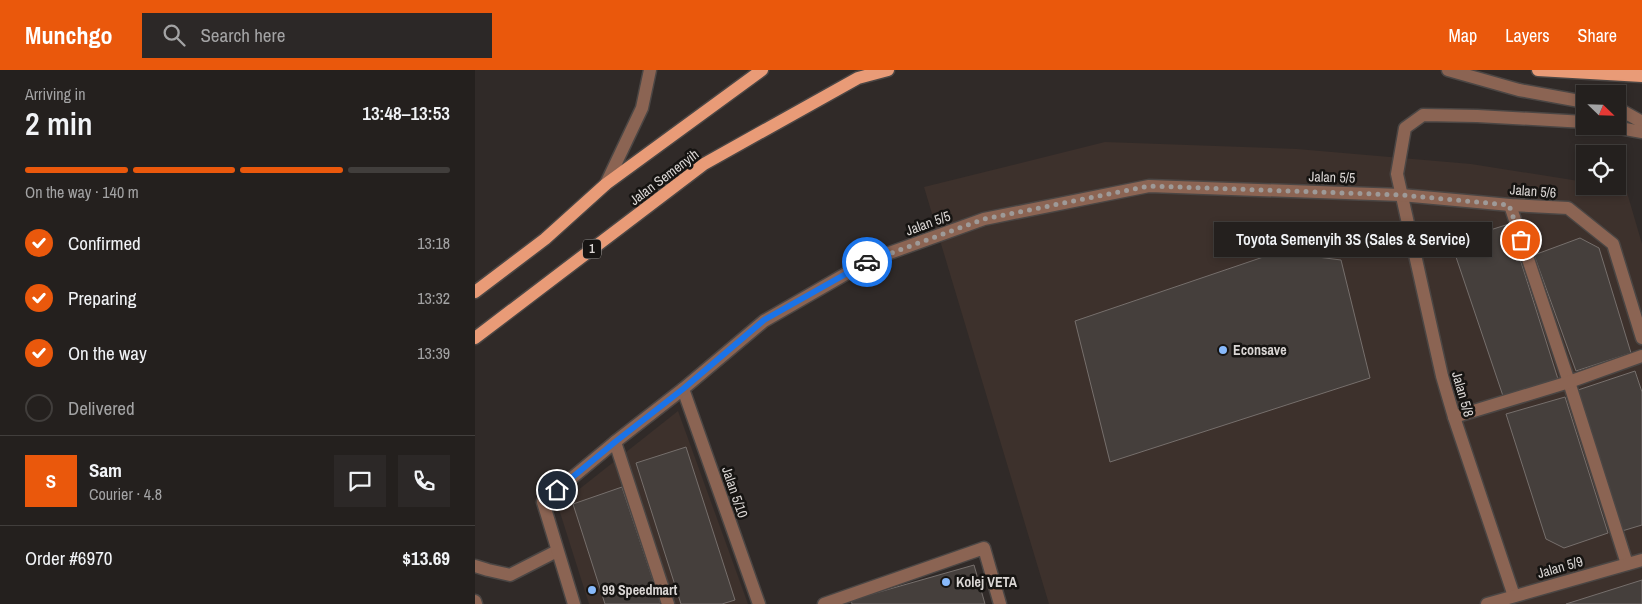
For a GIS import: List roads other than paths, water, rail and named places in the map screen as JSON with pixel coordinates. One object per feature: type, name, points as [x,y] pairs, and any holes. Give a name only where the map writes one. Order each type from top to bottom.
[{"type":"main road","points":[[475,292],[545,238],[606,184],[762,70]]},
{"type":"main road","name":"Jalan Semenyih","points":[[477,340],[704,164],[858,78],[888,70]]},
{"type":"main road","points":[[1538,70],[1642,76]]},
{"type":"street","points":[[606,184],[642,108],[650,70]]},
{"type":"street","points":[[1448,70],[1519,90],[1576,100]]},
{"type":"street","points":[[1626,113],[1642,122]]},
{"type":"street","name":"Jalan 5/8","points":[[1514,596],[1442,376],[1397,174],[1405,128],[1423,115],[1576,122]]},
{"type":"street","points":[[1626,129],[1642,132]]},
{"type":"street","name":"Jalan 5/5","points":[[557,551],[543,502],[683,389],[764,320],[870,260],[984,219],[1149,186],[1401,195]]},
{"type":"street","name":"Jalan 5/6","points":[[1401,195],[1509,205],[1568,208],[1613,244],[1642,338]]},
{"type":"street","points":[[1509,205],[1569,382],[1627,564]]},
{"type":"street","points":[[1454,417],[1569,382],[1642,356]]},
{"type":"street","name":"Jalan 5/10","points":[[683,389],[759,604]]},
{"type":"street","points":[[615,442],[668,604]]},
{"type":"street","points":[[824,604],[984,548],[1000,604]]},
{"type":"street","points":[[475,566],[511,574],[557,551],[574,604]]},
{"type":"street","name":"Jalan 5/9","points":[[1487,604],[1642,560]]},
{"type":"place","name":"Toyota Semenyih 3S (Sales & Service)","points":[[1521,240]]},
{"type":"place","name":"Econsave","points":[[1223,350]]},
{"type":"place","name":"Kolej VETA","points":[[946,582]]},
{"type":"place","name":"99 Speedmart","points":[[592,590]]}]
